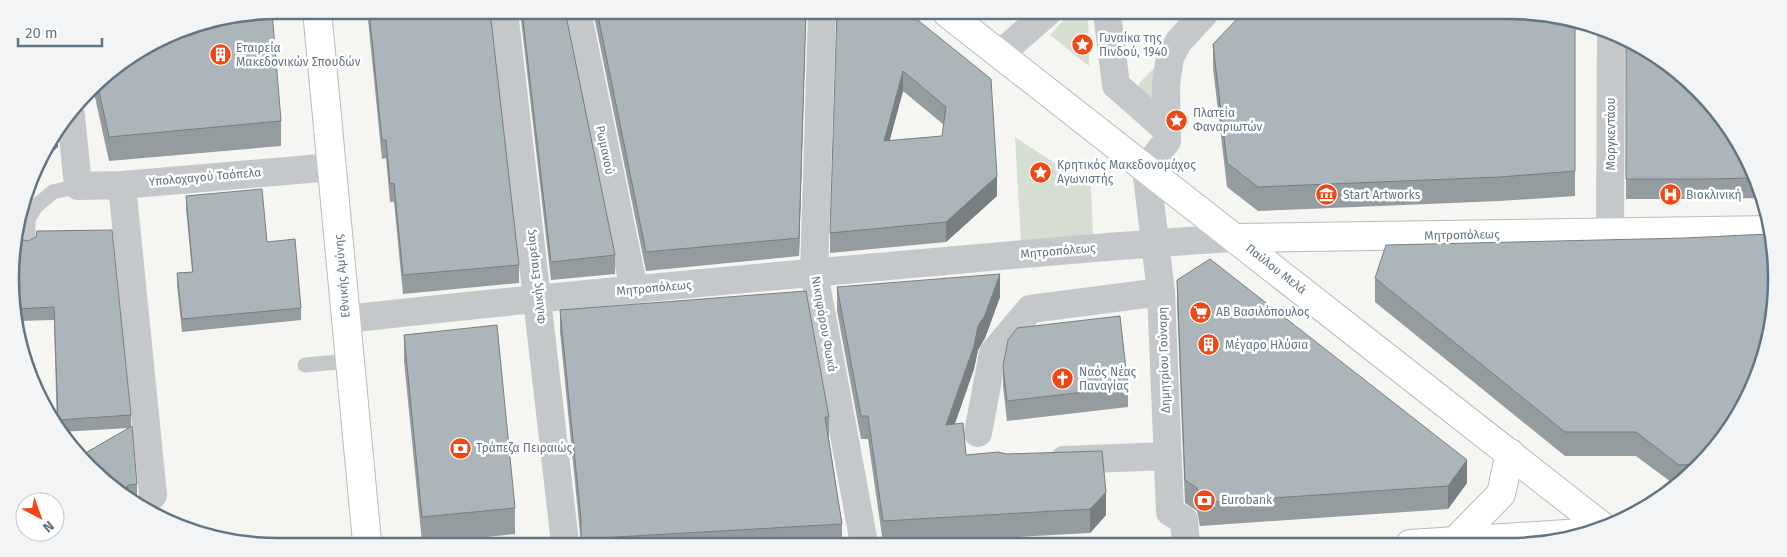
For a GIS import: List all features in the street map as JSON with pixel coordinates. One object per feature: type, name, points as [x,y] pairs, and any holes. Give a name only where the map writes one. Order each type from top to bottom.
[{"type":"main road","name":"Εθνικής Αμύνης","points":[[318,19],[367,538]]},
{"type":"main road","name":"Παύλου Μελά","points":[[955,19],[1598,522]]},
{"type":"main road","name":"Μητροπόλεως","points":[[1236,238],[1763,230]]},
{"type":"main road","points":[[1458,538],[1501,494],[1510,453]]},
{"type":"street","name":"Φιλικής Εταιρείας","points":[[505,19],[565,538]]},
{"type":"street","name":"Ρωμανού","points":[[579,19],[634,290]]},
{"type":"street","name":"Νικηφόρου Φωκά","points":[[822,19],[814,273],[863,538]]},
{"type":"street","points":[[1000,54],[1040,19]]},
{"type":"street","points":[[1108,19],[1116,85],[1167,130]]},
{"type":"street","points":[[1146,168],[1167,141],[1166,85],[1170,57],[1179,41],[1199,19]]},
{"type":"street","name":"Μοργκεντάου","points":[[1610,233],[1611,40]]},
{"type":"street","points":[[71,121],[78,186]]},
{"type":"street","name":"Υπολοχαγού Τσόπελα","points":[[78,186],[122,185],[332,166]]},
{"type":"street","name":"Δημητρίου Γούναρη","points":[[1146,168],[1161,292],[1170,512],[1184,520],[1186,538]]},
{"type":"street","points":[[122,185],[153,494]]},
{"type":"street","name":"Μητροπόλεως","points":[[346,319],[538,298],[1156,242],[1236,238]]},
{"type":"street","points":[[978,433],[993,353],[1030,309],[1161,292]]},
{"type":"street","points":[[1044,461],[1168,456]]},
{"type":"lane","points":[[28,244],[28,219],[36,206],[53,192],[78,186]]},
{"type":"lane","points":[[305,365],[350,361]]},
{"type":"shaded area","points":[[1065,19],[1088,19],[1089,66],[1050,35]]},
{"type":"shaded area","points":[[1160,62],[1155,112],[1138,98],[1139,83]]},
{"type":"shaded area","points":[[1015,137],[1091,187],[1093,235],[1021,241]]},
{"type":"building","points":[[273,19],[281,121],[109,137],[99,91],[120,72],[164,46],[195,33],[228,24]]},
{"type":"building","points":[[370,19],[491,19],[519,265],[403,275],[394,183],[390,184],[386,140],[382,140]]},
{"type":"building","points":[[523,19],[567,19],[615,255],[551,262]]},
{"type":"building","points":[[599,19],[806,19],[799,238],[646,252]]},
{"type":"building","points":[[837,19],[916,19],[991,79],[997,176],[946,222],[830,233]],"holes":[[[903,71],[946,107],[942,136],[884,141]]]},
{"type":"building","points":[[1237,19],[1525,19],[1575,28],[1575,171],[1500,177],[1258,187],[1227,163],[1213,44]]},
{"type":"building","points":[[1626,48],[1667,72],[1704,107],[1724,134],[1748,178],[1626,179]]},
{"type":"building","points":[[262,189],[267,242],[295,239],[301,308],[182,319],[177,273],[193,272],[186,196]]},
{"type":"building","points":[[112,230],[131,415],[61,420],[58,414],[54,307],[21,309],[19,295],[19,262],[22,238],[28,241],[36,237],[37,231]]},
{"type":"building","points":[[1764,234],[1768,262],[1766,312],[1759,346],[1748,378],[1733,408],[1715,437],[1689,465],[1679,465],[1636,432],[1565,432],[1375,278],[1386,245]]},
{"type":"building","points":[[1210,259],[1467,460],[1448,486],[1200,503],[1197,488],[1185,480],[1177,280]]},
{"type":"building","points":[[1000,274],[985,315],[978,326],[974,346],[946,425],[963,423],[966,455],[998,452],[1007,454],[1102,451],[1106,492],[1090,509],[883,521],[868,416],[861,416],[837,287]]},
{"type":"building","points":[[806,291],[829,417],[825,417],[842,524],[581,538],[581,519],[560,310]]},
{"type":"building","name":"Ναός Νέας Παναγίας","points":[[1120,316],[1128,387],[1007,401],[1003,366],[1008,340],[1017,328]]},
{"type":"building","name":"Τράπεζα Πειραιώς","points":[[497,325],[515,508],[422,517],[404,335]]},
{"type":"building","points":[[132,426],[137,484],[128,485],[126,489],[107,474],[86,453]]},
{"type":"place","name":"Γυναίκα της Πινδού, 1940","points":[[1083,45]]},
{"type":"place","name":"Εταιρεία Μακεδονικών Σπουδών","points":[[220,55]]},
{"type":"place","name":"Πλατεία Φαναριωτών","points":[[1177,120]]},
{"type":"place","name":"Κρητικός Μακεδονομάχος Αγωνιστής","points":[[1041,172]]},
{"type":"place","name":"Start Artworks","points":[[1327,195]]},
{"type":"place","name":"Βιοκλινική","points":[[1670,195]]},
{"type":"place","name":"ΑΒ Βασιλόπουλος","points":[[1200,312]]},
{"type":"place","name":"Μέγαρο Ηλύσια","points":[[1209,345]]},
{"type":"place","name":"Ναός Νέας Παναγίας","points":[[1063,379]]},
{"type":"place","name":"Τράπεζα Πειραιώς","points":[[460,448]]},
{"type":"place","name":"Eurobank","points":[[1205,500]]}]
